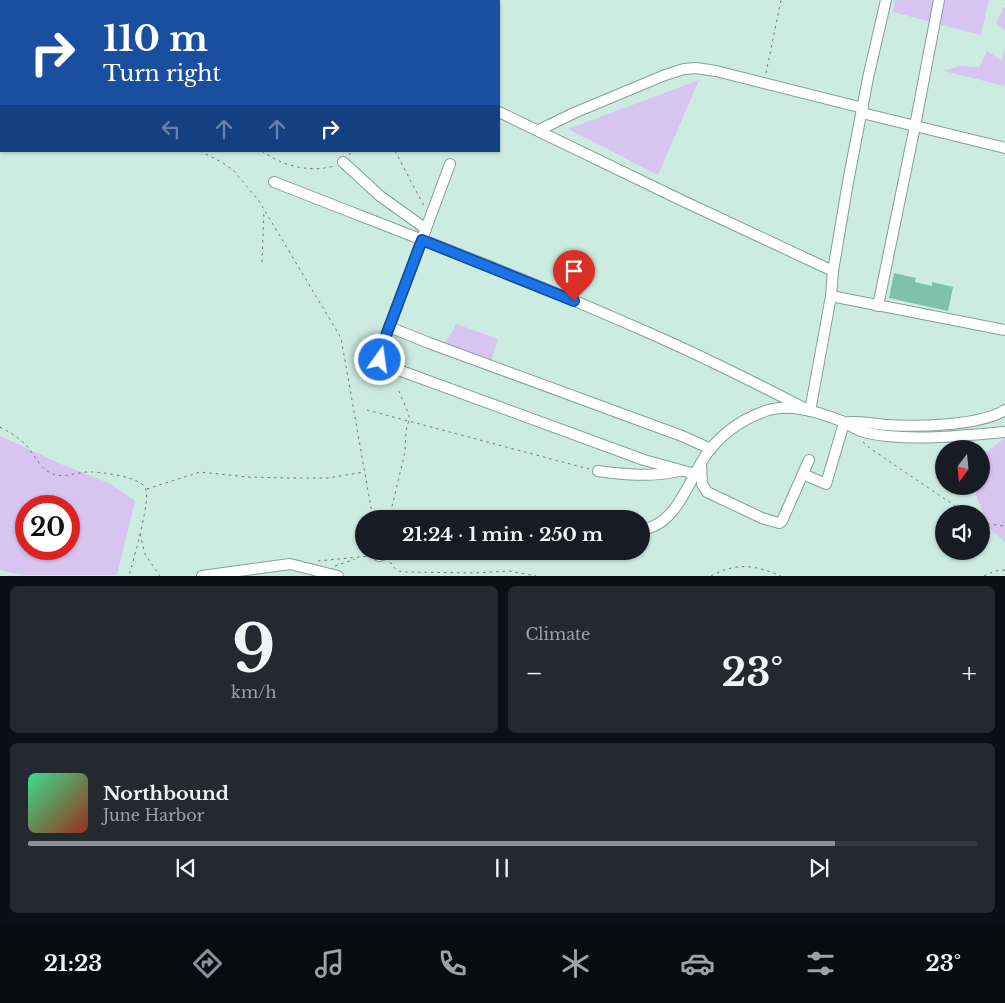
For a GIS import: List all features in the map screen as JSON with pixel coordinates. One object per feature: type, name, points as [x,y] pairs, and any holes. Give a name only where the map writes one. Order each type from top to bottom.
[{"type":"street","points":[[810,411],[831,296],[833,271],[886,0]]},
{"type":"street","points":[[878,306],[939,0]]},
{"type":"street","points":[[539,130],[574,113],[665,75],[684,69],[704,69],[915,126],[1005,148]]},
{"type":"street","points":[[500,112],[833,271]]},
{"type":"street","points":[[343,162],[380,196],[426,229]]},
{"type":"street","points":[[450,164],[379,355],[382,364],[644,460],[695,474]]},
{"type":"street","points":[[274,182],[640,329],[810,411]]},
{"type":"street","points":[[831,296],[1005,330]]},
{"type":"street","points":[[390,327],[682,436],[712,449]]},
{"type":"street","points":[[650,527],[660,524],[669,516],[680,501],[701,463],[737,424],[778,407],[810,411],[844,422],[868,433],[889,436],[938,438],[1005,432]]},
{"type":"street","points":[[844,422],[862,421],[884,425],[935,425],[991,416],[1005,410]]},
{"type":"street","points":[[803,474],[826,484],[844,422]]},
{"type":"street","points":[[701,463],[702,484],[707,492],[762,518],[779,523],[782,521],[809,460]]},
{"type":"street","points":[[598,471],[631,476],[660,475],[682,471]]},
{"type":"street","points":[[202,576],[290,564],[338,576]]},
{"type":"path","points":[[764,84],[781,0]]},
{"type":"path","points":[[202,152],[233,170],[247,185],[264,208],[341,338],[372,510]]},
{"type":"path","points":[[264,152],[284,163],[312,170],[326,168],[343,162],[351,152]]},
{"type":"path","points":[[396,152],[417,195],[432,213]]},
{"type":"path","points":[[262,262],[264,208]]},
{"type":"path","points":[[391,510],[405,452],[406,431],[409,420],[409,415],[398,389]]},
{"type":"path","points":[[367,410],[598,471]]},
{"type":"path","points":[[0,427],[25,444],[40,464],[52,474],[58,476],[104,472],[143,484],[146,489],[140,534],[129,576]]},
{"type":"path","points":[[859,438],[871,449],[954,505]]},
{"type":"path","points":[[146,489],[200,472],[247,477],[328,478],[366,472]]},
{"type":"path","points":[[990,524],[1005,526]]},
{"type":"path","points":[[140,534],[145,554],[160,576]]},
{"type":"path","points":[[315,562],[355,557]]},
{"type":"path","points":[[390,560],[397,571],[450,573],[509,571],[536,576]]},
{"type":"path","points":[[711,576],[730,568],[750,566],[781,576]]},
{"type":"path","points":[[984,576],[995,571],[1005,570]]},
{"type":"shaded area","points":[[895,0],[989,0],[981,35],[893,12]]},
{"type":"shaded area","points":[[1005,7],[1005,31],[996,23]]},
{"type":"shaded area","points":[[1005,48],[1005,86],[944,71],[960,66],[979,67],[987,51],[1002,61]]},
{"type":"shaded area","points":[[699,80],[658,175],[568,129]]},
{"type":"shaded area","points":[[456,324],[498,339],[491,362],[443,345]]},
{"type":"shaded area","points":[[0,436],[111,484],[135,501],[117,575],[23,575],[0,570]]},
{"type":"shaded area","points":[[1005,438],[1005,542],[990,529],[990,505],[980,505],[976,495],[990,495],[990,449]]},
{"type":"building","points":[[894,273],[916,278],[915,282],[932,286],[932,282],[953,287],[948,311],[889,298]]},
{"type":"route","points":[[380,360],[379,355],[382,346],[422,240],[574,301]]}]
